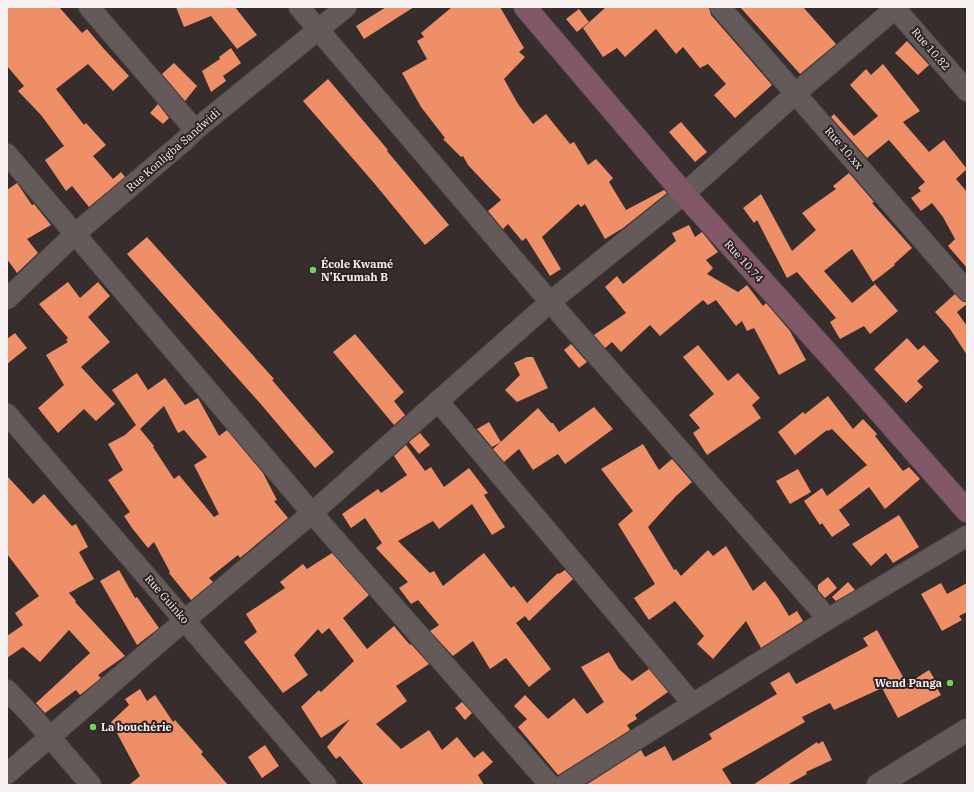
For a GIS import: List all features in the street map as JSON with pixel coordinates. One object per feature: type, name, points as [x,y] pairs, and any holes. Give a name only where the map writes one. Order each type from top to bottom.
[{"type":"main road","name":"Rue 10.74","points":[[525,7],[684,194],[830,355],[967,511]]},
{"type":"street","points":[[89,7],[195,130]]},
{"type":"street","points":[[299,7],[550,302],[828,619]]},
{"type":"street","name":"Rue Konligba Sandwidi","points":[[7,299],[74,234],[195,130],[346,7]]},
{"type":"street","name":"Rue 10.xx","points":[[720,7],[967,290]]},
{"type":"street","points":[[7,774],[48,737],[312,513],[550,302],[684,194],[796,93],[896,8]]},
{"type":"street","name":"Rue 10.82","points":[[896,8],[967,92]]},
{"type":"street","points":[[7,154],[312,513],[550,785]]},
{"type":"street","points":[[438,401],[692,703]]},
{"type":"street","name":"Rue Guinko","points":[[7,414],[326,785]]},
{"type":"street","points":[[564,785],[692,703],[828,619],[967,536]]},
{"type":"street","points":[[7,690],[91,785]]},
{"type":"street","points":[[878,785],[967,730]]},
{"type":"building","points":[[7,7],[59,7],[82,33],[87,29],[129,76],[113,91],[88,64],[56,89],[84,125],[86,123],[106,145],[93,156],[113,179],[121,172],[125,177],[89,207],[72,186],[66,191],[45,160],[64,146],[41,115],[18,91],[24,86],[7,66]]},
{"type":"building","points":[[176,7],[235,7],[257,35],[237,49],[211,16],[184,27]]},
{"type":"building","points":[[386,7],[414,7],[364,39],[356,26]]},
{"type":"building","points":[[452,7],[500,7],[524,48],[519,52],[525,57],[504,79],[518,104],[533,124],[546,114],[570,144],[574,142],[588,165],[596,159],[613,178],[609,182],[626,210],[664,190],[667,193],[623,228],[605,239],[585,204],[581,207],[578,204],[542,237],[561,269],[550,276],[526,238],[522,241],[508,224],[503,229],[488,211],[501,200],[468,165],[463,156],[461,157],[443,139],[445,138],[421,107],[402,73],[427,59],[417,41],[424,37],[421,33]]},
{"type":"building","points":[[606,7],[709,7],[711,15],[772,85],[735,118],[714,95],[726,84],[708,64],[700,68],[683,47],[676,54],[656,29],[625,57],[617,48],[603,57],[583,28]]},
{"type":"building","points":[[740,7],[803,7],[836,44],[800,74]]},
{"type":"building","points":[[579,9],[589,22],[577,32],[566,19]]},
{"type":"building","points":[[907,41],[929,65],[918,75],[895,53]]},
{"type":"building","points":[[231,48],[241,63],[223,76],[226,81],[211,92],[202,71],[220,59],[219,57]]},
{"type":"building","points":[[174,63],[197,86],[185,101],[162,74]]},
{"type":"building","points":[[883,64],[920,111],[903,122],[929,152],[944,140],[967,169],[956,179],[967,192],[967,268],[948,246],[955,239],[943,217],[932,203],[921,211],[911,198],[921,191],[918,188],[925,182],[889,140],[867,158],[831,117],[834,114],[854,136],[878,116],[850,85],[866,69],[871,75]]},
{"type":"building","points":[[328,79],[449,225],[425,245],[303,101]]},
{"type":"building","points":[[158,104],[169,118],[163,124],[150,113]]},
{"type":"building","points":[[681,122],[707,152],[695,162],[669,132]]},
{"type":"building","points":[[849,173],[874,202],[872,203],[912,248],[894,264],[895,265],[873,282],[852,249],[824,271],[852,303],[875,284],[898,311],[870,334],[864,326],[840,339],[830,322],[836,318],[797,272],[787,278],[757,220],[754,223],[743,208],[761,194],[792,251],[816,230],[802,213],[836,189],[833,186]]},
{"type":"building","points":[[17,183],[32,205],[34,204],[51,225],[27,239],[38,253],[17,273],[7,259],[7,190]]},
{"type":"building","points":[[689,225],[695,237],[702,232],[718,252],[706,260],[713,268],[707,274],[738,292],[747,285],[763,306],[766,303],[790,331],[806,360],[779,375],[754,328],[747,331],[742,321],[736,326],[716,300],[708,305],[703,300],[660,336],[650,325],[621,352],[612,342],[605,348],[594,335],[626,313],[605,287],[617,276],[623,284],[676,241],[672,233]]},
{"type":"building","points":[[147,237],[274,379],[272,380],[334,452],[315,468],[259,402],[127,254]]},
{"type":"building","points":[[68,282],[80,298],[98,282],[110,296],[88,317],[110,342],[81,367],[115,404],[96,421],[84,409],[58,433],[38,408],[64,385],[46,355],[68,342],[66,340],[68,338],[39,304]]},
{"type":"building","points":[[955,294],[963,302],[967,302],[967,304],[957,312],[967,326],[967,355],[950,329],[935,312]]},
{"type":"building","points":[[15,333],[27,348],[7,364],[7,339]]},
{"type":"building","points":[[355,334],[404,392],[394,401],[405,415],[394,425],[333,352]]},
{"type":"building","points":[[907,338],[918,350],[924,345],[939,361],[917,381],[923,387],[906,403],[874,369]]},
{"type":"building","points":[[571,344],[587,362],[579,368],[564,350]]},
{"type":"building","points":[[698,345],[728,381],[738,373],[760,398],[752,405],[761,418],[707,455],[693,433],[700,428],[689,415],[714,394],[683,357]]},
{"type":"building","points":[[527,357],[533,357],[548,388],[517,402],[505,390],[520,375],[514,363]]},
{"type":"building","points":[[137,373],[148,390],[165,378],[185,405],[198,398],[219,436],[227,430],[263,473],[277,500],[274,501],[288,518],[240,558],[238,555],[209,578],[213,582],[191,600],[169,573],[170,572],[154,542],[148,548],[132,528],[124,516],[130,512],[108,480],[123,470],[108,444],[125,435],[136,425],[112,390]],"holes":[[[164,406],[178,433],[184,430],[207,457],[194,465],[219,514],[214,517],[179,475],[174,479],[153,447],[154,446],[140,429]]]},
{"type":"building","points":[[828,396],[853,429],[863,419],[877,434],[875,436],[903,471],[909,467],[920,479],[885,509],[869,487],[839,510],[850,525],[832,537],[822,523],[820,525],[804,501],[822,488],[827,496],[867,465],[832,429],[827,430],[795,455],[778,432],[803,412],[805,414]]},
{"type":"building","points":[[594,407],[613,429],[565,464],[558,454],[533,470],[519,449],[504,462],[493,449],[538,408],[551,423],[553,423],[559,432]]},
{"type":"building","points":[[489,422],[501,442],[492,447],[477,429]]},
{"type":"building","points":[[420,433],[430,445],[419,454],[409,442]]},
{"type":"building","points":[[643,444],[659,470],[672,459],[692,482],[676,496],[648,527],[674,570],[676,569],[681,576],[708,550],[713,556],[726,546],[753,591],[765,581],[789,616],[797,611],[803,621],[761,648],[746,621],[713,659],[697,644],[704,636],[675,601],[649,620],[634,598],[655,584],[618,524],[633,511],[601,469]]},
{"type":"building","points":[[406,445],[425,471],[431,467],[444,487],[469,468],[488,493],[484,495],[505,527],[492,535],[472,504],[439,529],[433,521],[398,541],[430,573],[434,571],[443,586],[484,553],[511,588],[514,586],[527,603],[558,573],[559,574],[565,570],[573,579],[529,621],[525,616],[516,623],[551,669],[529,687],[506,658],[490,669],[473,641],[453,656],[430,631],[439,625],[418,600],[411,604],[399,588],[408,582],[376,548],[382,543],[365,518],[351,528],[342,514],[378,489],[381,493],[407,475],[394,456]]},
{"type":"building","points":[[798,469],[811,492],[790,504],[776,481]]},
{"type":"building","points":[[7,476],[33,504],[44,494],[72,526],[76,524],[88,547],[79,552],[94,579],[69,593],[76,601],[75,602],[125,656],[98,675],[101,678],[80,695],[76,690],[45,713],[36,703],[90,653],[69,630],[40,662],[23,647],[7,658],[7,636],[23,625],[15,613],[39,596],[7,554]]},
{"type":"building","points":[[899,515],[919,547],[893,563],[886,553],[871,566],[852,544]]},
{"type":"building","points":[[332,553],[369,595],[343,618],[367,649],[394,626],[429,664],[396,686],[407,701],[376,724],[401,749],[429,730],[442,750],[457,737],[474,758],[483,751],[493,762],[478,775],[484,785],[364,785],[340,756],[336,759],[327,747],[350,719],[321,738],[301,707],[319,690],[321,692],[354,661],[329,628],[322,634],[318,629],[294,655],[308,675],[283,693],[244,642],[257,632],[246,614],[285,588],[280,582],[303,564],[307,569]]},
{"type":"building","points":[[119,570],[135,598],[137,597],[159,628],[137,645],[100,581]]},
{"type":"building","points":[[828,577],[837,588],[825,598],[818,590],[818,585]]},
{"type":"building","points":[[848,582],[855,590],[836,601],[832,597]]},
{"type":"building","points":[[941,583],[947,594],[967,583],[967,612],[959,616],[962,620],[942,631],[921,594]]},
{"type":"building","points":[[877,630],[907,684],[929,670],[937,683],[935,684],[941,695],[898,718],[882,688],[834,710],[830,703],[802,717],[805,722],[722,769],[732,785],[586,785],[641,750],[645,757],[665,746],[673,761],[712,739],[709,734],[777,694],[770,683],[789,672],[796,684],[868,646],[863,638]]},
{"type":"building","points":[[609,652],[619,669],[632,681],[649,669],[668,692],[635,715],[637,719],[627,725],[630,730],[558,775],[518,727],[527,719],[514,706],[525,695],[548,719],[574,698],[587,714],[604,702],[581,667]]},
{"type":"building","points":[[140,689],[147,701],[155,695],[173,722],[175,720],[203,752],[201,754],[228,785],[129,785],[140,776],[111,722],[129,705],[125,699]]},
{"type":"building","points":[[462,702],[472,713],[465,720],[455,708]]},
{"type":"building","points":[[823,741],[832,760],[806,772],[807,774],[787,785],[753,785],[817,742],[818,744]]},
{"type":"building","points":[[265,745],[279,766],[262,778],[248,757]]},
{"type":"place","name":"École Kwamé N'Krumah B","points":[[313,270]]},
{"type":"place","name":"Wend Panga","points":[[950,683]]},
{"type":"place","name":"La bouchérie","points":[[93,727]]}]
